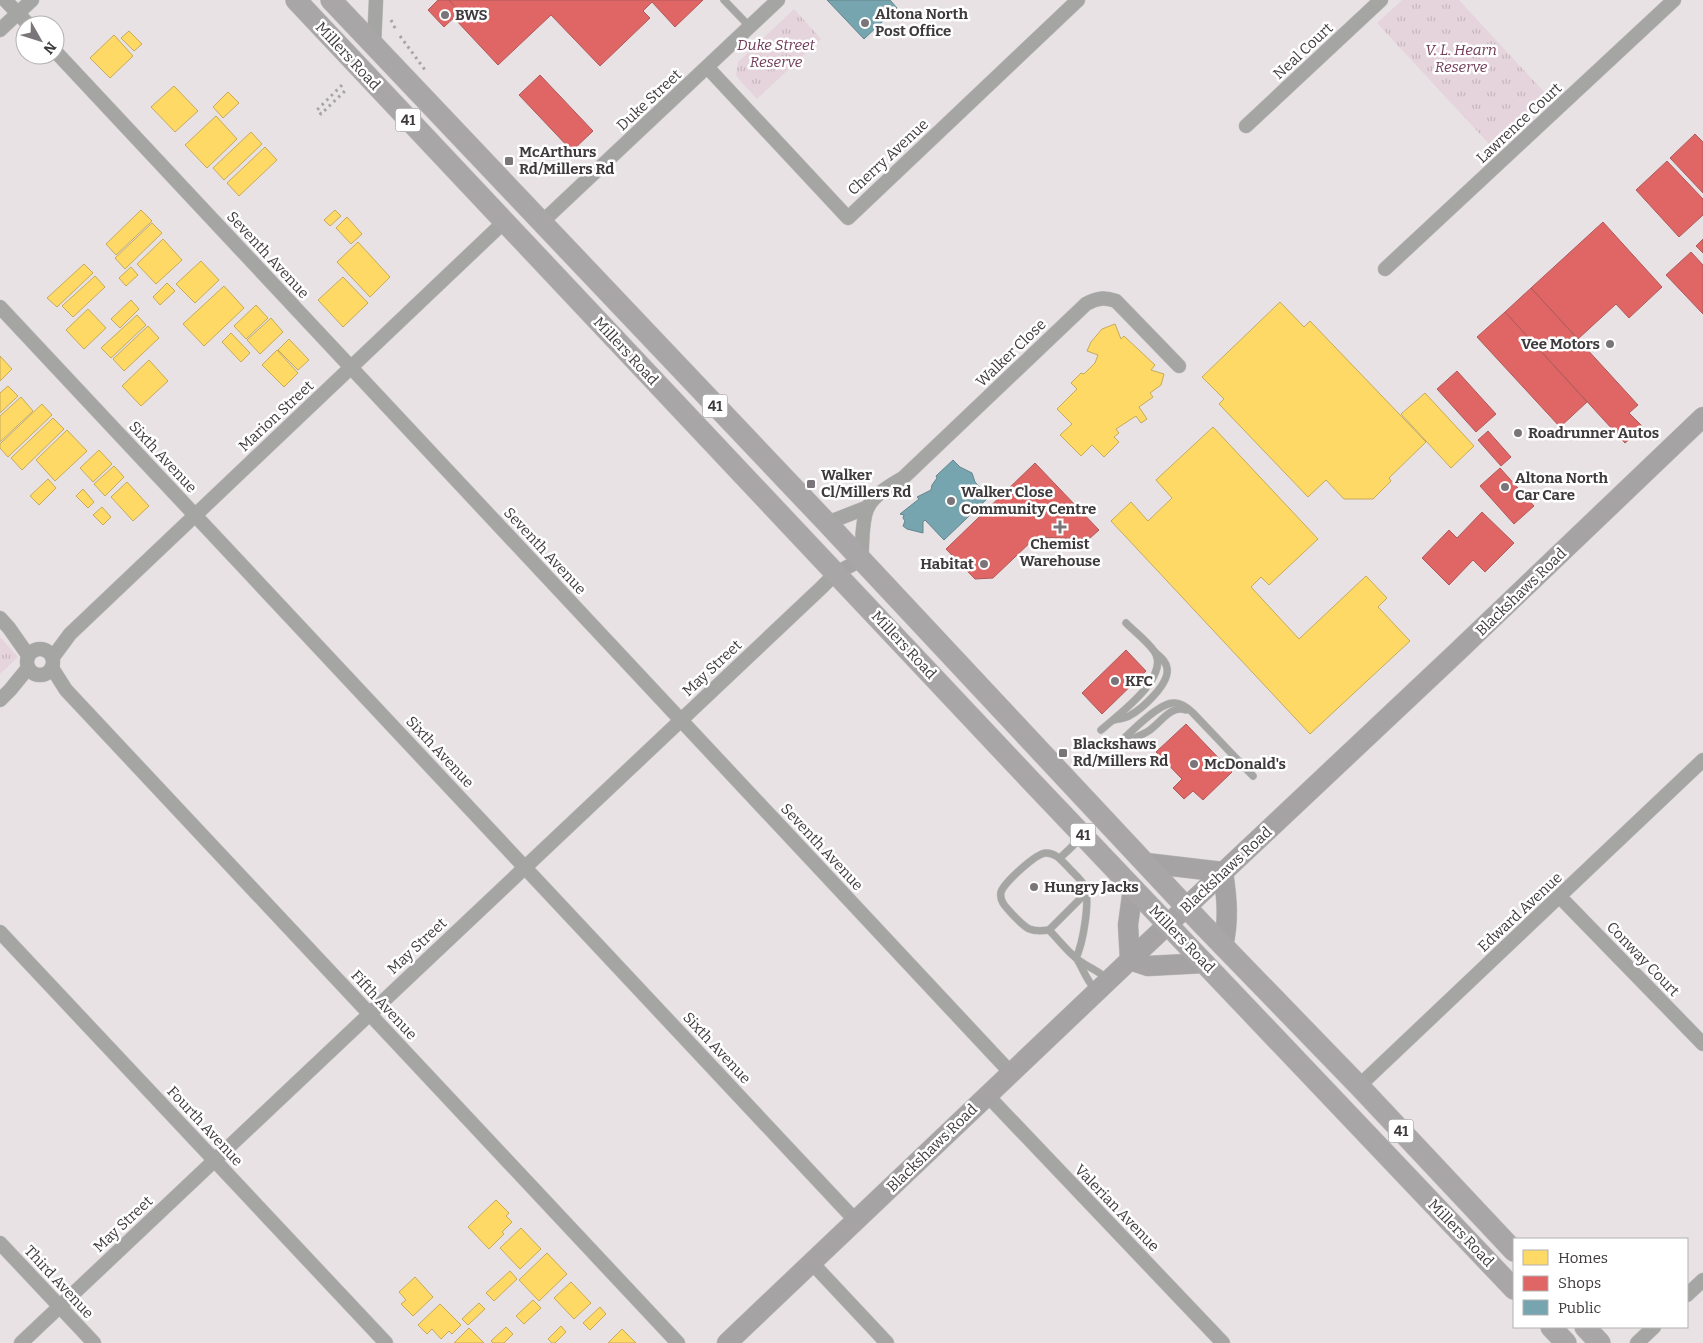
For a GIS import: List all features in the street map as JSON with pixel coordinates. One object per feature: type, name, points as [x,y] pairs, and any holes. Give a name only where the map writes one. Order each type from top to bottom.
[{"type":"main road","name":"Millers Road","points":[[296,0],[1083,836],[1513,1288]]},
{"type":"main road","name":"Millers Road","points":[[331,0],[827,523],[1186,907],[1359,1086],[1513,1250]]},
{"type":"main road","name":"Blackshaws Road","points":[[727,1343],[1703,417]]},
{"type":"main road","points":[[1146,863],[1223,872],[1227,899],[1227,930],[1223,946]]},
{"type":"main road","points":[[1133,888],[1128,925],[1130,960],[1148,966],[1205,963]]},
{"type":"main road","points":[[1552,1328],[1566,1343]]},
{"type":"main road","points":[[1586,1328],[1600,1343]]},
{"type":"street","points":[[5,0],[18,13]]},
{"type":"street","points":[[0,30],[32,0]]},
{"type":"street","points":[[313,18],[331,0]]},
{"type":"street","points":[[374,45],[376,0]]},
{"type":"street","name":"Duke Street","points":[[541,223],[708,68],[778,0]]},
{"type":"street","name":"Cherry Avenue","points":[[708,68],[848,218],[1078,0]]},
{"type":"street","name":"Neal Court","points":[[1246,126],[1381,0]]},
{"type":"street","name":"Lawrence Court","points":[[1385,269],[1674,0]]},
{"type":"street","name":"Seventh Avenue","points":[[65,62],[1011,1073]]},
{"type":"street","name":"Marion Street","points":[[5,695],[504,222]]},
{"type":"street","name":"Walker Close","points":[[827,523],[868,507],[875,498],[903,478],[1086,304],[1096,298],[1116,301],[1179,366]]},
{"type":"street","name":"Sixth Avenue","points":[[0,307],[856,1221]]},
{"type":"street","points":[[855,553],[868,507]]},
{"type":"street","name":"May Street","points":[[21,1343],[855,553]]},
{"type":"street","name":"Fifth Avenue","points":[[5,623],[678,1343]]},
{"type":"street","name":"Edward Avenue","points":[[1359,1086],[1703,760]]},
{"type":"street","name":"Conway Court","points":[[1560,897],[1703,1044]]},
{"type":"street","name":"Fourth Avenue","points":[[0,932],[386,1343]]},
{"type":"street","name":"Valerian Avenue","points":[[988,1096],[1223,1343]]},
{"type":"street","name":"Third Avenue","points":[[0,1243],[94,1343]]},
{"type":"street","points":[[812,1263],[887,1343]]},
{"type":"street","points":[[1688,1294],[1703,1280]]},
{"type":"street","points":[[1637,1343],[1653,1328]]},
{"type":"lane","points":[[724,0],[750,27]]},
{"type":"lane","points":[[1112,720],[1129,716],[1148,701],[1164,683],[1167,668],[1155,652],[1126,623]]},
{"type":"lane","points":[[1101,730],[1141,694],[1153,680],[1158,665],[1155,652]]},
{"type":"lane","points":[[1193,713],[1179,708],[1172,710],[1150,730],[1116,746],[1163,706],[1173,702],[1185,705],[1193,713],[1253,776]]},
{"type":"lane","points":[[1060,858],[1083,836]]},
{"type":"lane","points":[[1049,930],[1076,958],[1101,972],[1103,986],[1087,981],[1076,958],[1084,934],[1086,893],[1084,885],[1060,858],[1054,854],[1040,854],[1007,883],[1002,892],[1003,904],[1025,927],[1032,931],[1049,930],[1086,893]]},
{"type":"path","points":[[390,14],[391,23],[396,30]]},
{"type":"path","points":[[400,36],[427,72]]},
{"type":"path","points":[[342,85],[317,110],[321,114],[347,89]]},
{"type":"green space","name":"V. L. Hearn Reserve","points":[[1402,0],[1459,0],[1546,94],[1490,145],[1377,23]]},
{"type":"green space","name":"Duke Street Reserve","points":[[794,9],[821,39],[757,99],[736,75],[738,62]]},
{"type":"green space","points":[[0,637],[18,657],[0,674]]},
{"type":"building: Homes","points":[[129,31],[142,44],[134,51],[121,38]]},
{"type":"building: Homes","points":[[114,35],[133,56],[110,78],[90,58]]},
{"type":"building: Homes","points":[[174,86],[198,111],[175,132],[151,107]]},
{"type":"building: Homes","points":[[228,92],[239,103],[223,118],[213,107]]},
{"type":"building: Homes","points":[[216,116],[237,139],[207,168],[185,145]]},
{"type":"building: Homes","points":[[251,132],[262,144],[224,180],[213,168]]},
{"type":"building: Homes","points":[[265,147],[277,160],[239,196],[227,183]]},
{"type":"building: Homes","points":[[141,210],[152,221],[116,255],[106,244]]},
{"type":"building: Homes","points":[[335,210],[341,216],[330,226],[324,220]]},
{"type":"building: Homes","points":[[347,217],[362,234],[351,244],[336,228]]},
{"type":"building: Homes","points":[[152,223],[162,233],[125,269],[115,258]]},
{"type":"building: Homes","points":[[163,239],[182,260],[156,284],[137,264]]},
{"type":"building: Homes","points":[[358,242],[390,277],[370,297],[337,262]]},
{"type":"building: Homes","points":[[201,261],[219,280],[195,303],[176,284]]},
{"type":"building: Homes","points":[[84,264],[93,273],[57,307],[47,298]]},
{"type":"building: Homes","points":[[131,267],[138,275],[126,286],[119,278]]},
{"type":"building: Homes","points":[[95,276],[105,287],[73,317],[62,306]]},
{"type":"building: Homes","points":[[343,277],[368,303],[343,327],[318,300]]},
{"type":"building: Homes","points":[[167,283],[175,291],[160,305],[153,297]]},
{"type":"building: Homes","points":[[224,286],[244,308],[204,346],[183,324]]},
{"type":"building: Homes","points":[[131,300],[139,309],[120,328],[111,319]]},
{"type":"building: Homes","points":[[1280,302],[1304,327],[1310,321],[1426,442],[1389,478],[1391,481],[1373,499],[1344,499],[1326,480],[1308,497],[1219,404],[1224,399],[1202,377]]},
{"type":"building: Homes","points":[[256,305],[268,318],[246,339],[234,326]]},
{"type":"building: Homes","points":[[88,309],[106,328],[84,349],[66,330]]},
{"type":"building: Homes","points":[[137,315],[146,325],[111,358],[101,348]]},
{"type":"building: Homes","points":[[271,318],[283,332],[260,354],[247,340]]},
{"type":"building: Homes","points":[[1115,324],[1121,339],[1124,336],[1155,365],[1151,370],[1164,374],[1161,385],[1150,393],[1153,397],[1139,407],[1147,419],[1141,423],[1136,416],[1116,429],[1119,433],[1114,437],[1119,442],[1104,457],[1092,445],[1081,456],[1060,435],[1072,424],[1057,409],[1077,389],[1071,383],[1095,363],[1098,355],[1087,351],[1091,342],[1102,329]]},
{"type":"building: Homes","points":[[148,326],[159,338],[124,371],[113,359]]},
{"type":"building: Homes","points":[[231,333],[250,353],[241,362],[222,342]]},
{"type":"building: Homes","points":[[289,339],[309,360],[298,370],[278,350]]},
{"type":"building: Homes","points":[[277,350],[298,373],[284,387],[262,365]]},
{"type":"building: Homes","points":[[0,356],[12,369],[0,381]]},
{"type":"building: Homes","points":[[149,360],[168,381],[141,406],[122,386]]},
{"type":"building: Homes","points":[[8,386],[18,396],[0,413],[0,393]]},
{"type":"building: Homes","points":[[1425,393],[1474,446],[1451,468],[1401,414]]},
{"type":"building: Homes","points":[[21,397],[33,411],[0,442],[0,416]]},
{"type":"building: Homes","points":[[42,404],[52,415],[8,457],[0,448],[0,444]]},
{"type":"building: Homes","points":[[53,418],[64,429],[22,470],[11,458]]},
{"type":"building: Homes","points":[[1213,427],[1318,539],[1269,585],[1261,577],[1251,587],[1299,639],[1366,576],[1387,598],[1378,607],[1410,641],[1310,734],[1111,521],[1131,502],[1148,521],[1172,498],[1156,480]]},
{"type":"building: Homes","points":[[67,430],[87,451],[55,481],[36,460]]},
{"type":"building: Homes","points":[[99,450],[112,464],[93,482],[80,468]]},
{"type":"building: Homes","points":[[114,466],[124,477],[105,496],[94,484]]},
{"type":"building: Homes","points":[[48,479],[56,488],[39,505],[30,496]]},
{"type":"building: Homes","points":[[127,482],[149,506],[133,521],[111,497]]},
{"type":"building: Homes","points":[[83,489],[94,502],[88,508],[76,496]]},
{"type":"building: Homes","points":[[102,507],[111,517],[103,525],[93,515]]},
{"type":"building: Homes","points":[[496,1200],[509,1213],[506,1216],[512,1222],[502,1232],[504,1234],[489,1249],[468,1227]]},
{"type":"building: Homes","points":[[521,1228],[541,1249],[520,1269],[500,1248]]},
{"type":"building: Homes","points":[[547,1253],[567,1274],[539,1301],[519,1280]]},
{"type":"building: Homes","points":[[510,1271],[517,1279],[494,1301],[486,1293]]},
{"type":"building: Homes","points":[[415,1277],[433,1297],[413,1316],[401,1304],[406,1300],[399,1292]]},
{"type":"building: Homes","points":[[571,1282],[591,1303],[574,1319],[554,1298]]},
{"type":"building: Homes","points":[[533,1300],[541,1308],[524,1324],[516,1316]]},
{"type":"building: Homes","points":[[479,1303],[485,1309],[468,1325],[462,1319]]},
{"type":"building: Homes","points":[[440,1304],[461,1325],[452,1334],[449,1331],[441,1339],[432,1329],[427,1334],[418,1325]]},
{"type":"building: Homes","points":[[600,1307],[606,1314],[590,1330],[583,1323]]},
{"type":"building: Homes","points":[[561,1326],[566,1332],[555,1343],[552,1343],[548,1339]]},
{"type":"building: Homes","points":[[506,1327],[513,1334],[504,1343],[493,1343],[491,1341]]},
{"type":"building: Homes","points":[[469,1328],[484,1343],[454,1343]]},
{"type":"building: Homes","points":[[622,1329],[636,1343],[608,1343]]},
{"type":"building: Shops","name":"BWS","points":[[438,0],[449,0],[460,12],[444,27],[428,10]]},
{"type":"building: Shops","points":[[449,0],[703,0],[675,27],[652,2],[643,11],[650,18],[600,66],[551,15],[498,65],[454,18],[460,12]]},
{"type":"building: Shops","points":[[540,75],[593,131],[572,151],[519,95]]},
{"type":"building: Shops","points":[[1695,134],[1703,142],[1703,193],[1670,158]]},
{"type":"building: Shops","points":[[1667,161],[1703,199],[1703,215],[1679,237],[1636,190]]},
{"type":"building: Shops","points":[[1603,222],[1662,287],[1629,318],[1616,304],[1578,339],[1531,288]]},
{"type":"building: Shops","points":[[1703,239],[1703,253],[1696,246]]},
{"type":"building: Shops","points":[[1691,252],[1703,265],[1703,314],[1666,275]]},
{"type":"building: Shops","points":[[1531,288],[1638,405],[1629,413],[1643,427],[1625,443],[1505,312]]},
{"type":"building: Shops","points":[[1505,312],[1587,402],[1560,427],[1477,337]]},
{"type":"building: Shops","points":[[1457,371],[1496,414],[1476,432],[1437,389]]},
{"type":"building: Shops","points":[[1488,431],[1511,457],[1501,466],[1478,440]]},
{"type":"building: Shops","points":[[1035,463],[1099,530],[1089,539],[1036,537],[993,578],[975,579],[946,549]]},
{"type":"building: Shops","points":[[1500,468],[1534,506],[1514,524],[1480,486]]},
{"type":"building: Shops","points":[[1482,512],[1514,543],[1485,572],[1473,560],[1449,585],[1422,558],[1449,530],[1457,538]]},
{"type":"building: Shops","points":[[1126,650],[1146,671],[1102,714],[1082,693]]},
{"type":"building: Shops","points":[[1186,724],[1232,772],[1203,800],[1193,791],[1184,799],[1173,788],[1182,779],[1156,752]]},
{"type":"building: Public","name":"Altona North Post Office","points":[[827,0],[890,0],[897,8],[864,39]]},
{"type":"building: Public","name":"Walker Close Community Centre","points":[[953,460],[960,467],[972,473],[975,482],[989,497],[944,540],[925,520],[923,522],[923,533],[907,529],[903,526],[905,521],[904,515],[900,514],[919,499],[917,497],[931,490],[937,478],[936,476]]},
{"type":"place","name":"BWS","points":[[445,15]]},
{"type":"place","name":"Altona North Post Office","points":[[865,23]]},
{"type":"place","name":"McArthurs Rd/Millers Rd","points":[[509,161]]},
{"type":"place","name":"Vee Motors","points":[[1610,344]]},
{"type":"place","name":"Roadrunner Autos","points":[[1518,433]]},
{"type":"place","name":"Walker Cl/Millers Rd","points":[[811,484]]},
{"type":"place","name":"Altona North Car Care","points":[[1505,487]]},
{"type":"place","name":"Walker Close Community Centre","points":[[951,501]]},
{"type":"place","name":"Chemist Warehouse","points":[[1060,527]]},
{"type":"place","name":"Habitat","points":[[984,564]]},
{"type":"place","name":"KFC","points":[[1115,681]]},
{"type":"place","name":"Blackshaws Rd/Millers Rd","points":[[1063,753]]},
{"type":"place","name":"McDonald's","points":[[1194,764]]},
{"type":"place","name":"Hungry Jacks","points":[[1034,887]]}]
